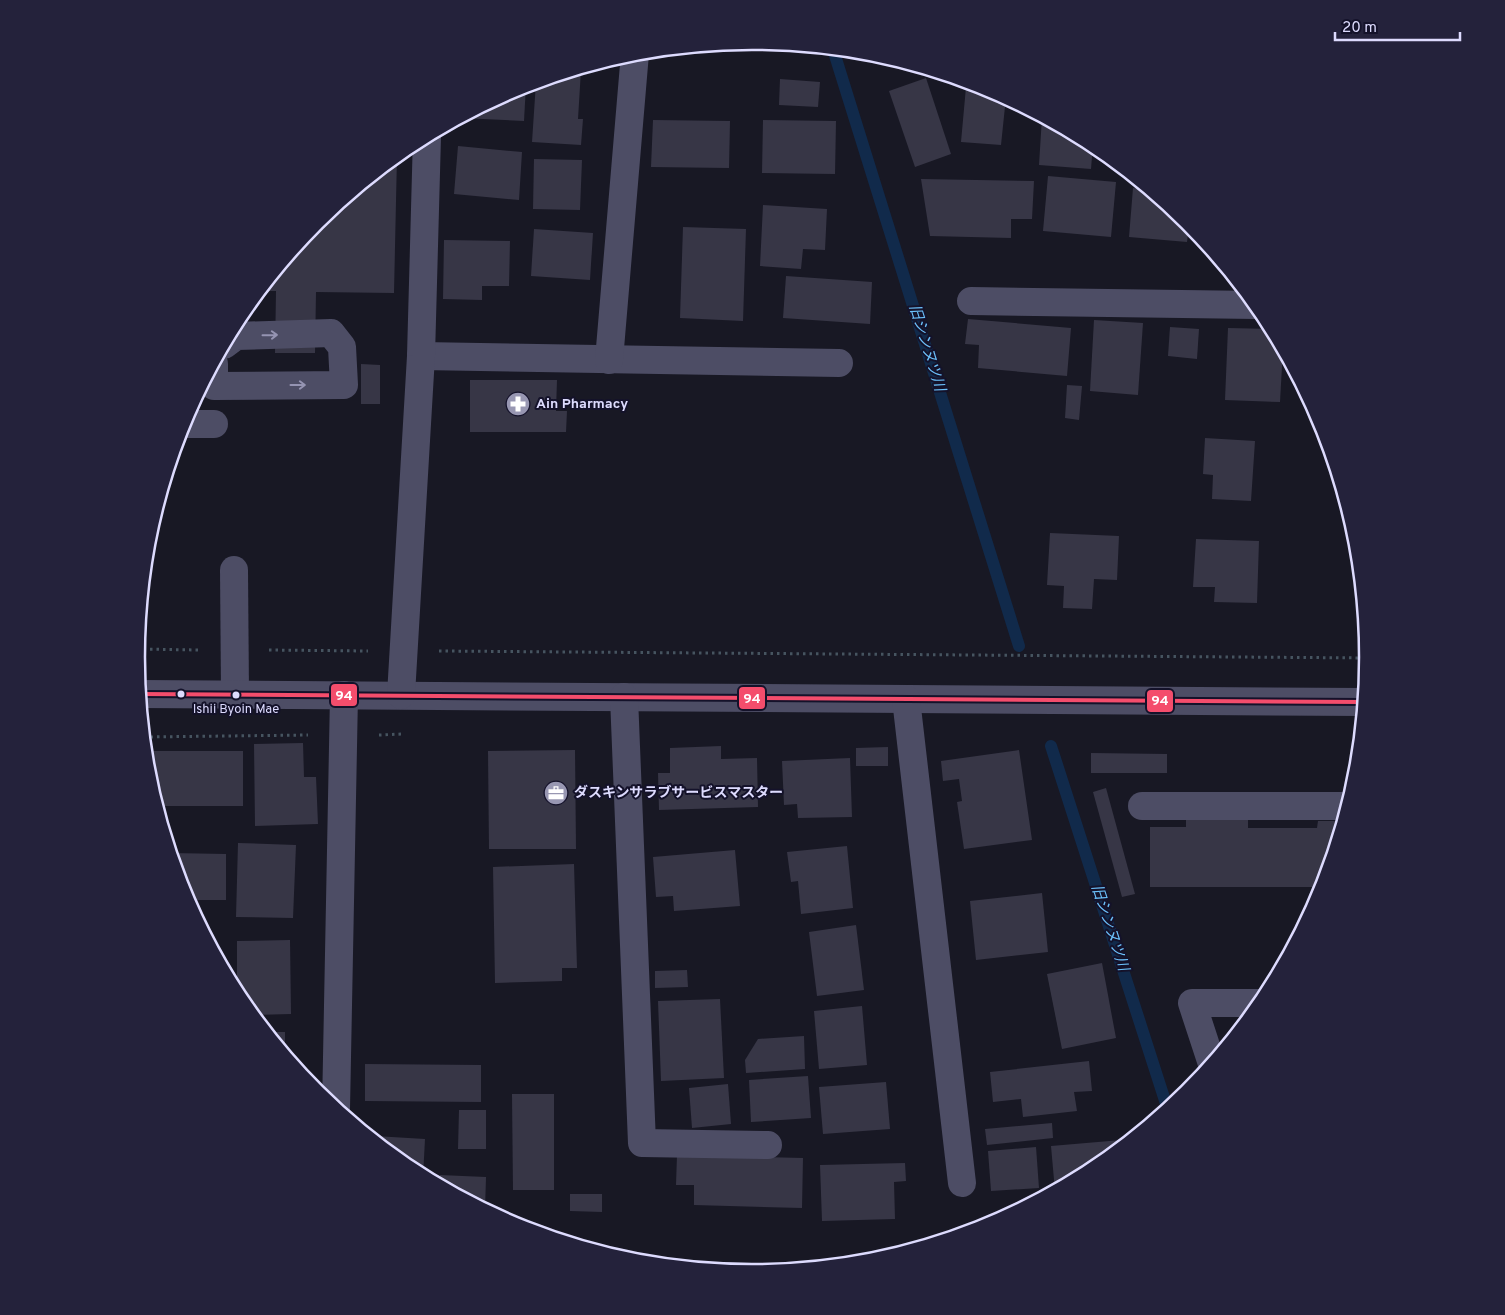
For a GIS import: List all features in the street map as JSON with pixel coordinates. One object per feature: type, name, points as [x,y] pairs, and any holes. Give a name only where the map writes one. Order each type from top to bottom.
[{"type":"street","points":[[609,360],[634,62]]},
{"type":"street","points":[[401,695],[421,356],[427,145]]},
{"type":"street","points":[[970,301],[1247,305]]},
{"type":"street","points":[[215,375],[344,385],[342,347],[331,333],[237,336]]},
{"type":"street","points":[[421,356],[839,363]]},
{"type":"street","points":[[191,424],[214,424]]},
{"type":"street","points":[[234,570],[235,694]]},
{"type":"street","points":[[146,694],[1359,702]]},
{"type":"street","points":[[336,1099],[344,695]]},
{"type":"street","points":[[624,697],[642,1143],[768,1145]]},
{"type":"street","points":[[906,699],[962,1183]]},
{"type":"street","points":[[1142,806],[1341,806]]},
{"type":"street","points":[[1210,1057],[1192,1003],[1252,1003]]},
{"type":"path","points":[[145,649],[1360,658]]},
{"type":"building","points":[[581,75],[578,119],[583,119],[581,145],[532,142],[535,90]]},
{"type":"building","points":[[926,78],[951,154],[915,167],[889,91]]},
{"type":"building","points":[[780,79],[820,82],[818,107],[779,105]]},
{"type":"building","points":[[966,89],[1005,105],[1001,145],[961,142]]},
{"type":"building","points":[[526,94],[524,121],[473,119]]},
{"type":"building","points":[[653,120],[730,121],[729,168],[651,167]]},
{"type":"building","points":[[763,120],[836,121],[835,174],[762,173]]},
{"type":"building","points":[[1042,124],[1092,154],[1091,169],[1039,165]]},
{"type":"building","points":[[458,146],[522,152],[519,200],[454,194]]},
{"type":"building","points":[[534,159],[582,160],[580,210],[533,209]]},
{"type":"building","points":[[397,166],[394,293],[316,292],[315,353],[275,353],[276,291],[269,291],[296,257],[323,228],[352,201]]},
{"type":"building","points":[[1048,176],[1116,182],[1111,237],[1043,231]]},
{"type":"building","points":[[921,179],[1034,181],[1032,219],[1011,219],[1011,238],[930,236]]},
{"type":"building","points":[[1133,188],[1138,189],[1153,201],[1188,234],[1187,242],[1129,237]]},
{"type":"building","points":[[763,205],[827,209],[825,250],[803,249],[801,269],[760,266]]},
{"type":"building","points":[[683,227],[746,229],[743,321],[680,318]]},
{"type":"building","points":[[534,229],[593,233],[590,280],[531,276]]},
{"type":"building","points":[[444,240],[510,241],[509,286],[482,286],[482,300],[443,299]]},
{"type":"building","points":[[786,276],[872,282],[870,324],[783,318]]},
{"type":"building","points":[[968,319],[1071,328],[1067,376],[978,368],[979,345],[965,344]]},
{"type":"building","points":[[1094,320],[1143,323],[1138,395],[1090,391]]},
{"type":"building","points":[[1170,327],[1199,329],[1197,359],[1168,356]]},
{"type":"building","points":[[1228,328],[1263,329],[1282,360],[1280,402],[1225,400]]},
{"type":"building","points":[[361,364],[380,365],[380,404],[361,404]]},
{"type":"building","points":[[470,380],[557,380],[556,411],[567,411],[566,432],[470,432]]},
{"type":"building","points":[[1067,385],[1082,386],[1079,420],[1065,418]]},
{"type":"building","points":[[1205,438],[1255,441],[1251,501],[1212,499],[1213,475],[1203,474]]},
{"type":"building","points":[[1050,533],[1119,536],[1117,580],[1094,579],[1092,609],[1063,608],[1064,586],[1047,585]]},
{"type":"building","points":[[1196,539],[1259,541],[1257,603],[1214,602],[1215,587],[1193,587]]},
{"type":"building","points":[[303,743],[304,777],[316,777],[318,824],[255,826],[254,744]]},
{"type":"building","points":[[721,746],[721,759],[757,758],[758,807],[659,810],[658,773],[670,773],[670,748]]},
{"type":"building","points":[[888,747],[888,766],[856,766],[856,748]]},
{"type":"building","points":[[575,750],[576,849],[489,849],[488,751]]},
{"type":"building","points":[[1019,750],[1032,840],[964,849],[957,802],[962,801],[959,779],[943,781],[941,761]]},
{"type":"building","points":[[153,751],[243,751],[243,806],[164,806]]},
{"type":"building","points":[[1091,753],[1167,754],[1167,773],[1091,773]]},
{"type":"building","points":[[850,758],[852,817],[798,818],[797,804],[784,805],[782,761]]},
{"type":"building","points":[[1106,788],[1135,894],[1122,897],[1093,792]]},
{"type":"building","points":[[1186,820],[1248,820],[1248,828],[1317,828],[1318,821],[1337,821],[1315,887],[1150,887],[1150,827],[1186,827]]},
{"type":"building","points":[[238,843],[296,845],[293,918],[236,917]]},
{"type":"building","points":[[847,846],[853,908],[801,914],[798,881],[791,882],[787,852]]},
{"type":"building","points":[[735,850],[740,906],[674,911],[673,896],[656,897],[653,857]]},
{"type":"building","points":[[177,853],[226,854],[226,900],[196,900]]},
{"type":"building","points":[[574,864],[577,968],[562,968],[562,981],[495,983],[493,867]]},
{"type":"building","points":[[1042,893],[1048,952],[976,960],[970,901]]},
{"type":"building","points":[[856,925],[864,990],[817,996],[809,932]]},
{"type":"building","points":[[290,940],[291,1014],[262,1015],[247,995],[237,979],[237,941]]},
{"type":"building","points":[[1102,963],[1116,1038],[1062,1049],[1047,974]]},
{"type":"building","points":[[687,970],[688,987],[655,988],[655,971]]},
{"type":"building","points":[[720,999],[724,1078],[661,1081],[658,1001]]},
{"type":"building","points":[[862,1006],[867,1065],[819,1069],[814,1011]]},
{"type":"building","points":[[275,1032],[285,1032],[285,1044]]},
{"type":"building","points":[[804,1036],[805,1069],[746,1073],[745,1060],[758,1039]]},
{"type":"building","points":[[1089,1061],[1092,1091],[1074,1092],[1077,1111],[1023,1117],[1021,1099],[993,1102],[990,1072]]},
{"type":"building","points":[[365,1064],[481,1065],[481,1102],[365,1101]]},
{"type":"building","points":[[808,1076],[811,1118],[751,1122],[749,1080]]},
{"type":"building","points":[[886,1082],[890,1129],[823,1134],[819,1087]]},
{"type":"building","points":[[728,1084],[731,1124],[692,1128],[689,1088]]},
{"type":"building","points":[[512,1094],[554,1094],[554,1190],[513,1190]]},
{"type":"building","points":[[459,1110],[486,1110],[486,1149],[458,1149]]},
{"type":"building","points":[[1052,1123],[1053,1138],[987,1145],[985,1129]]},
{"type":"building","points":[[380,1136],[425,1139],[423,1168]]},
{"type":"building","points":[[1121,1140],[1090,1163],[1054,1185],[1051,1146]]},
{"type":"building","points":[[1036,1147],[1039,1188],[991,1191],[988,1151]]},
{"type":"building","points":[[677,1155],[803,1158],[802,1208],[694,1205],[694,1185],[676,1185]]},
{"type":"building","points":[[905,1163],[906,1181],[894,1182],[895,1219],[822,1221],[820,1165]]},
{"type":"building","points":[[440,1175],[486,1177],[485,1203],[449,1184],[440,1178]]},
{"type":"building","points":[[570,1194],[602,1194],[602,1212],[570,1211]]},
{"type":"waterway","name":"旧シンヌツ川","points":[[835,56],[1019,646]]},
{"type":"waterway","name":"旧シンヌツ川","points":[[1051,746],[1166,1102]]},
{"type":"transit line","name":"94","points":[[146,694],[1359,702]]},
{"type":"place","name":"Ain Pharmacy","points":[[518,404]]},
{"type":"place","name":"Ishii Byoin Mae","points":[[236,695]]},
{"type":"place","name":"ダスキンサラブサービスマスター","points":[[556,793]]}]
